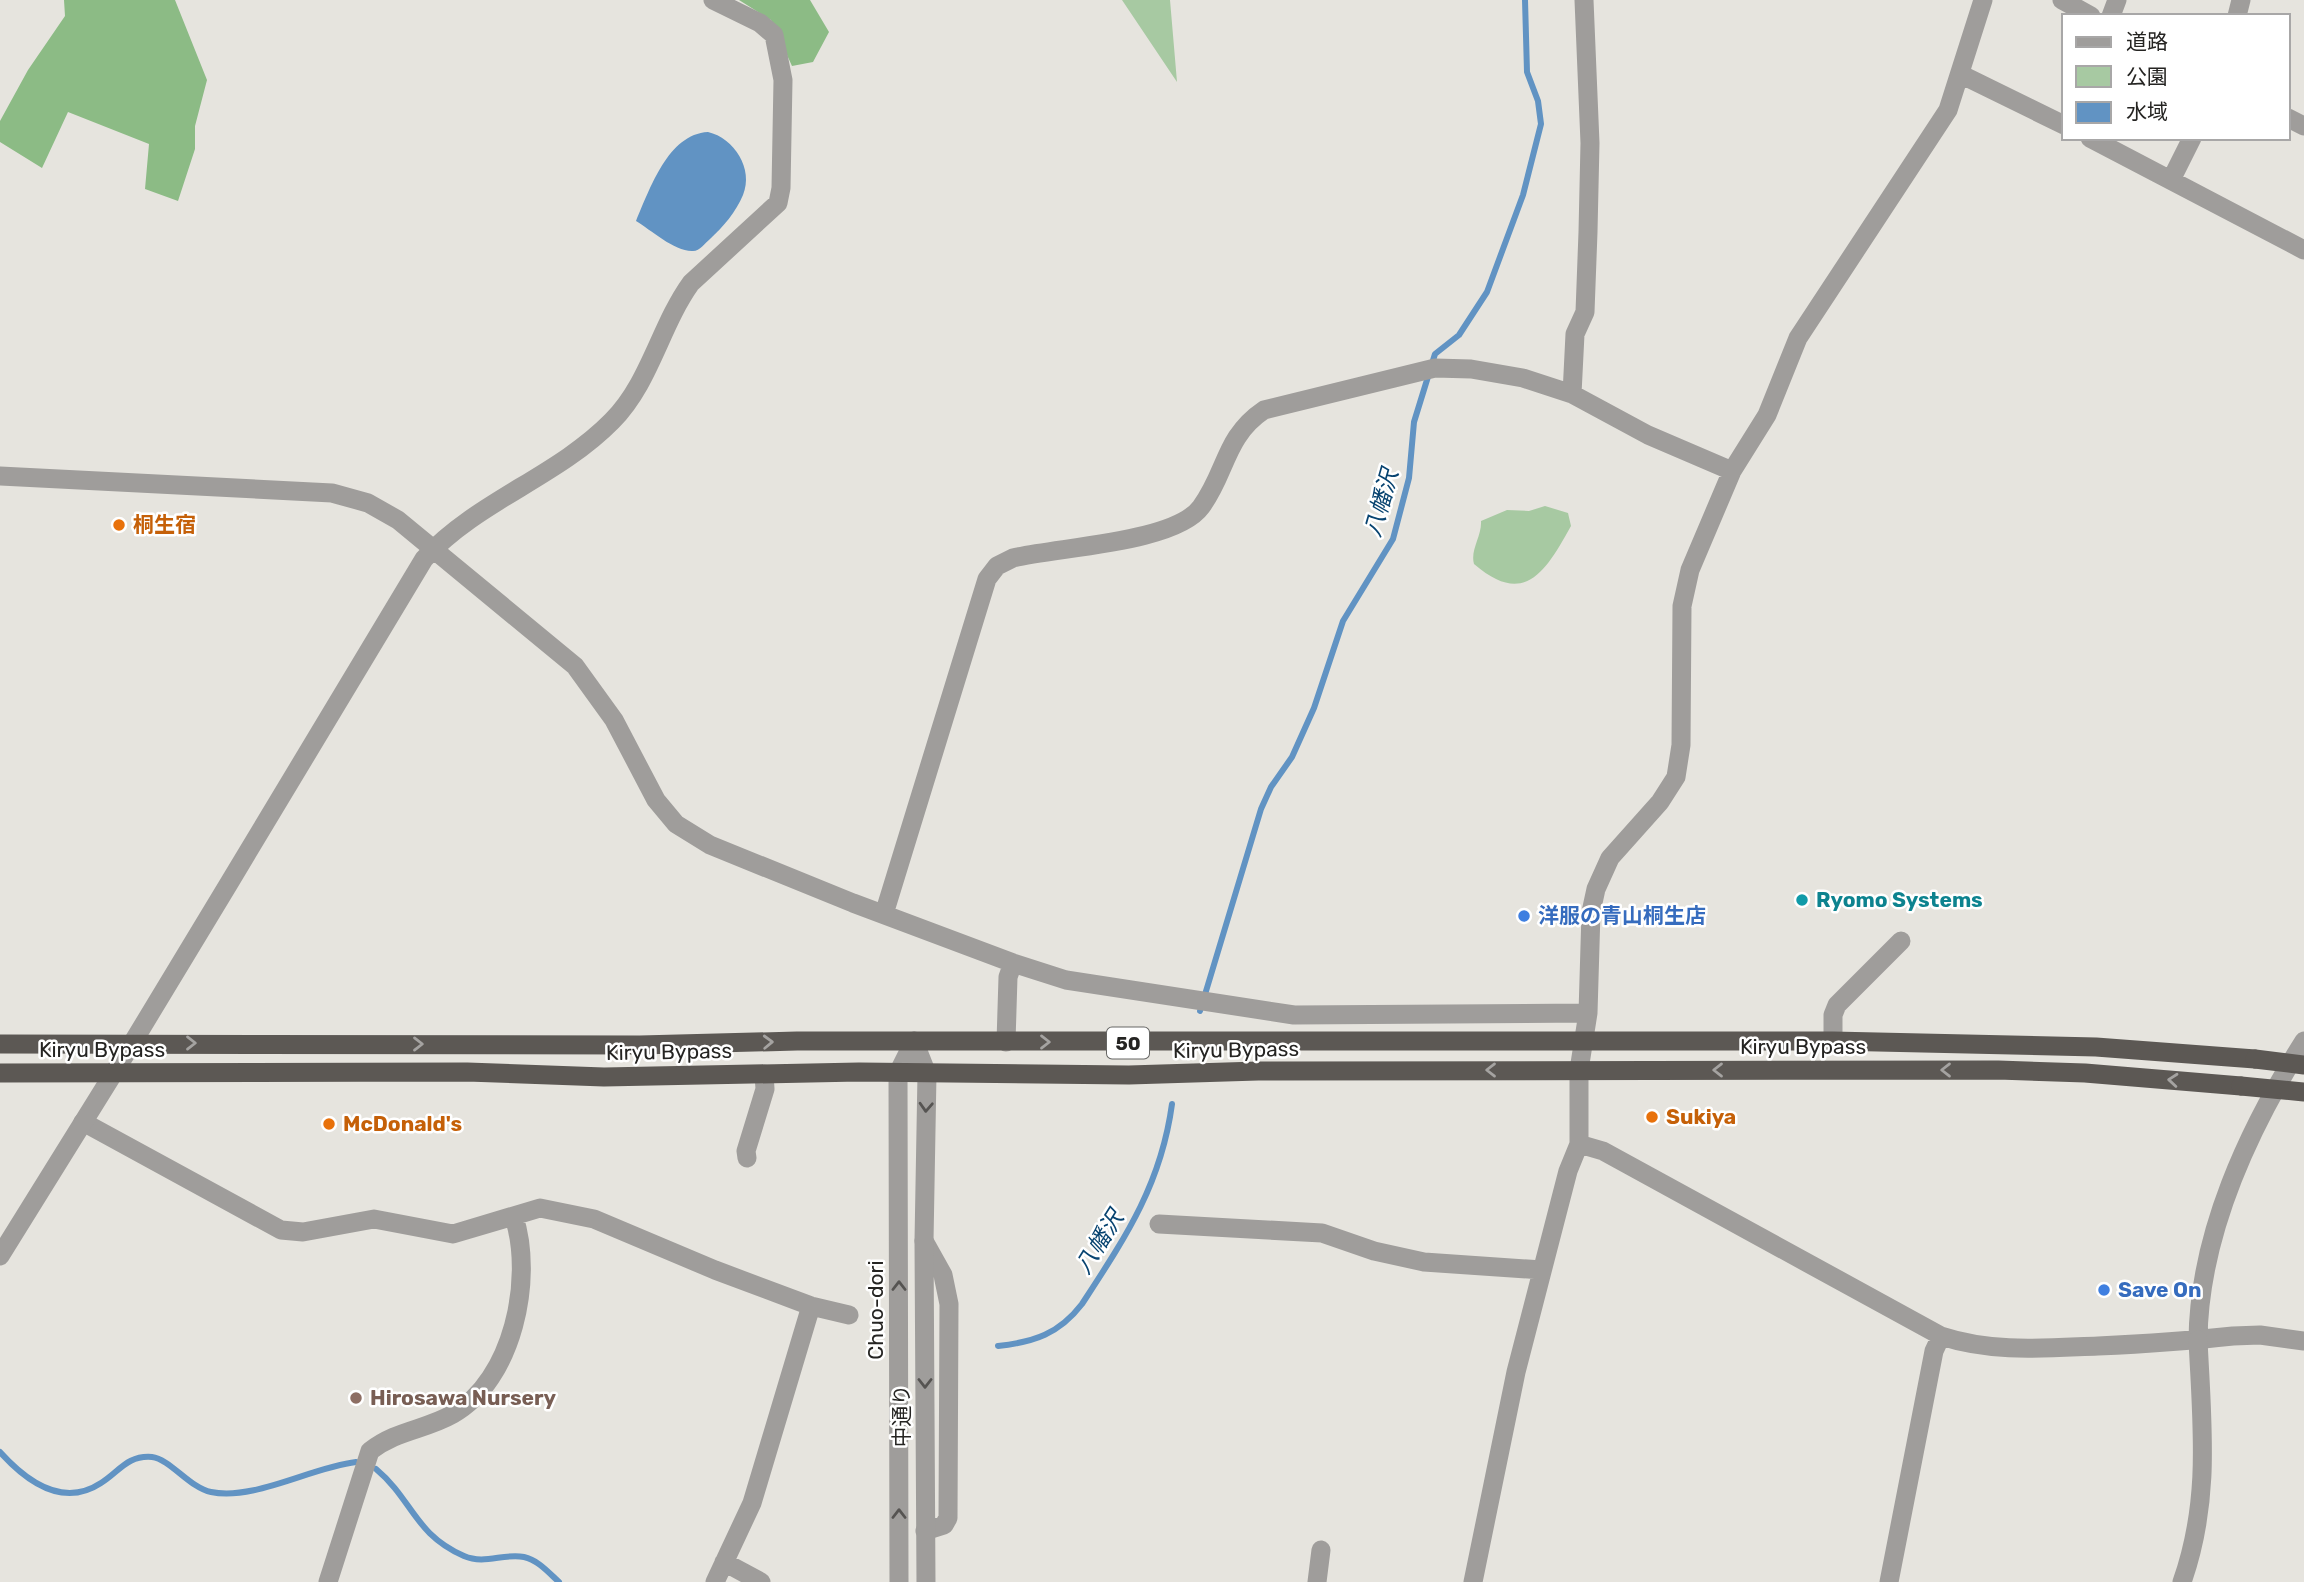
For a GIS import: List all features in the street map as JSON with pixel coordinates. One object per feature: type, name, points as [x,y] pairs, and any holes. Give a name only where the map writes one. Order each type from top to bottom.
[{"type":"highway","name":"Kiryu Bypass","points":[[0,1044],[133,1042],[626,1045],[914,1041],[1583,1039],[1833,1041],[2096,1047],[2304,1065]]},
{"type":"highway","name":"Kiryu Bypass","points":[[0,1073],[467,1072],[604,1076],[764,1073],[1129,1075],[1258,1071],[1998,1070],[2085,1073],[2304,1092]]},
{"type":"street","points":[[0,1256],[133,1042],[216,901],[305,762],[424,559],[449,533],[575,451],[612,421],[636,391],[680,298],[691,283],[778,203],[781,188],[783,80],[774,34],[760,23],[713,0]]},
{"type":"street","points":[[1572,394],[1575,334],[1585,312],[1588,232],[1590,143],[1584,0]]},
{"type":"street","points":[[1473,1582],[1516,1372],[1568,1171],[1579,1144],[1579,1070],[1588,1013],[1591,912],[1596,888],[1610,858],[1660,803],[1676,777],[1681,745],[1680,640],[1684,597],[1702,540],[1732,471],[1767,415],[1798,338],[1894,189],[1938,128],[1960,74],[1983,0]]},
{"type":"street","points":[[2062,0],[2087,14]]},
{"type":"street","points":[[1960,74],[2062,124]]},
{"type":"street","points":[[2094,140],[2304,250]]},
{"type":"street","points":[[2171,180],[2191,140]]},
{"type":"street","points":[[884,914],[987,579],[997,566],[1023,556],[1171,529],[1196,514],[1234,439],[1247,422],[1264,410],[1426,370],[1453,368],[1513,376],[1572,394],[1648,435],[1732,471]]},
{"type":"street","points":[[0,476],[332,493],[368,503],[398,520],[575,666],[614,720],[656,800],[676,824],[710,845],[1013,963],[1066,980],[1294,1015],[1588,1013]]},
{"type":"street","points":[[1833,1041],[1832,1015],[1837,1005],[1901,941]]},
{"type":"street","points":[[1006,1042],[1008,977],[1013,963]]},
{"type":"street","name":"Chuo-dori","points":[[899,1582],[898,1073],[914,1041]]},
{"type":"street","name":"中通り","points":[[914,1041],[927,1074],[924,1241],[926,1582]]},
{"type":"street","points":[[2182,1582],[2193,1546],[2204,1486],[2198,1340],[2200,1287],[2210,1247],[2260,1114],[2304,1041]]},
{"type":"street","points":[[747,1158],[746,1151],[765,1089],[764,1073]]},
{"type":"street","points":[[83,1122],[281,1230],[303,1232],[374,1219],[453,1234],[540,1208],[581,1215],[811,1306],[849,1315]]},
{"type":"street","points":[[1579,1144],[1603,1151],[1941,1336],[1962,1343],[2002,1348],[2260,1335],[2304,1341]]},
{"type":"street","points":[[328,1582],[370,1451],[387,1438],[451,1415],[478,1396],[495,1375],[507,1349],[520,1277],[521,1242],[514,1217]]},
{"type":"street","points":[[1159,1224],[1322,1233],[1374,1251],[1424,1262],[1542,1270]]},
{"type":"street","points":[[715,1582],[752,1503],[811,1306]]},
{"type":"street","points":[[1889,1582],[1934,1351],[1941,1336]]},
{"type":"street","points":[[1317,1582],[1321,1550]]},
{"type":"street","points":[[724,1562],[761,1582]]},
{"type":"green space","points":[[64,0],[175,0],[207,80],[195,126],[195,149],[178,201],[145,189],[149,144],[68,112],[42,168],[0,142],[0,121],[28,70],[65,16]]},
{"type":"green space","points":[[739,0],[810,0],[829,32],[813,62],[792,66],[771,20]]},
{"type":"green space","points":[[1122,0],[1170,0],[1177,82]]},
{"type":"green space","points":[[1545,506],[1568,513],[1571,526],[1552,558],[1532,579],[1507,583],[1491,577],[1474,564],[1481,521],[1507,510],[1529,511]]},
{"type":"water","points":[[708,132],[726,141],[739,156],[744,165],[746,185],[737,207],[720,229],[698,250],[686,250],[671,244],[636,221],[654,179],[671,153],[694,135]]},
{"type":"waterway","name":"八幡沢","points":[[1200,1011],[1261,809],[1271,787],[1292,757],[1314,708],[1343,621],[1393,539],[1409,478],[1414,422],[1435,354],[1459,335],[1487,292],[1523,195],[1541,124],[1538,101],[1527,72],[1525,0]]},
{"type":"waterway","name":"八幡沢","points":[[998,1346],[1045,1335],[1064,1323],[1082,1304],[1139,1210],[1159,1160],[1172,1104]]},
{"type":"waterway","points":[[0,1452],[34,1482],[59,1492],[73,1493],[101,1483],[130,1461],[143,1457],[159,1459],[203,1489],[228,1494],[264,1488],[356,1462]]},
{"type":"waterway","points":[[376,1469],[424,1527],[447,1547],[464,1556],[479,1559],[524,1557],[543,1567],[559,1582]]},
{"type":"place","name":"桐生宿","points":[[119,525]]},
{"type":"place","name":"Ryomo Systems","points":[[1802,900]]},
{"type":"place","name":"洋服の青山桐生店","points":[[1524,916]]},
{"type":"place","name":"Sukiya","points":[[1652,1117]]},
{"type":"place","name":"McDonald's","points":[[329,1124]]},
{"type":"place","name":"Save On","points":[[2104,1290]]},
{"type":"place","name":"Hirosawa Nursery","points":[[356,1398]]}]
